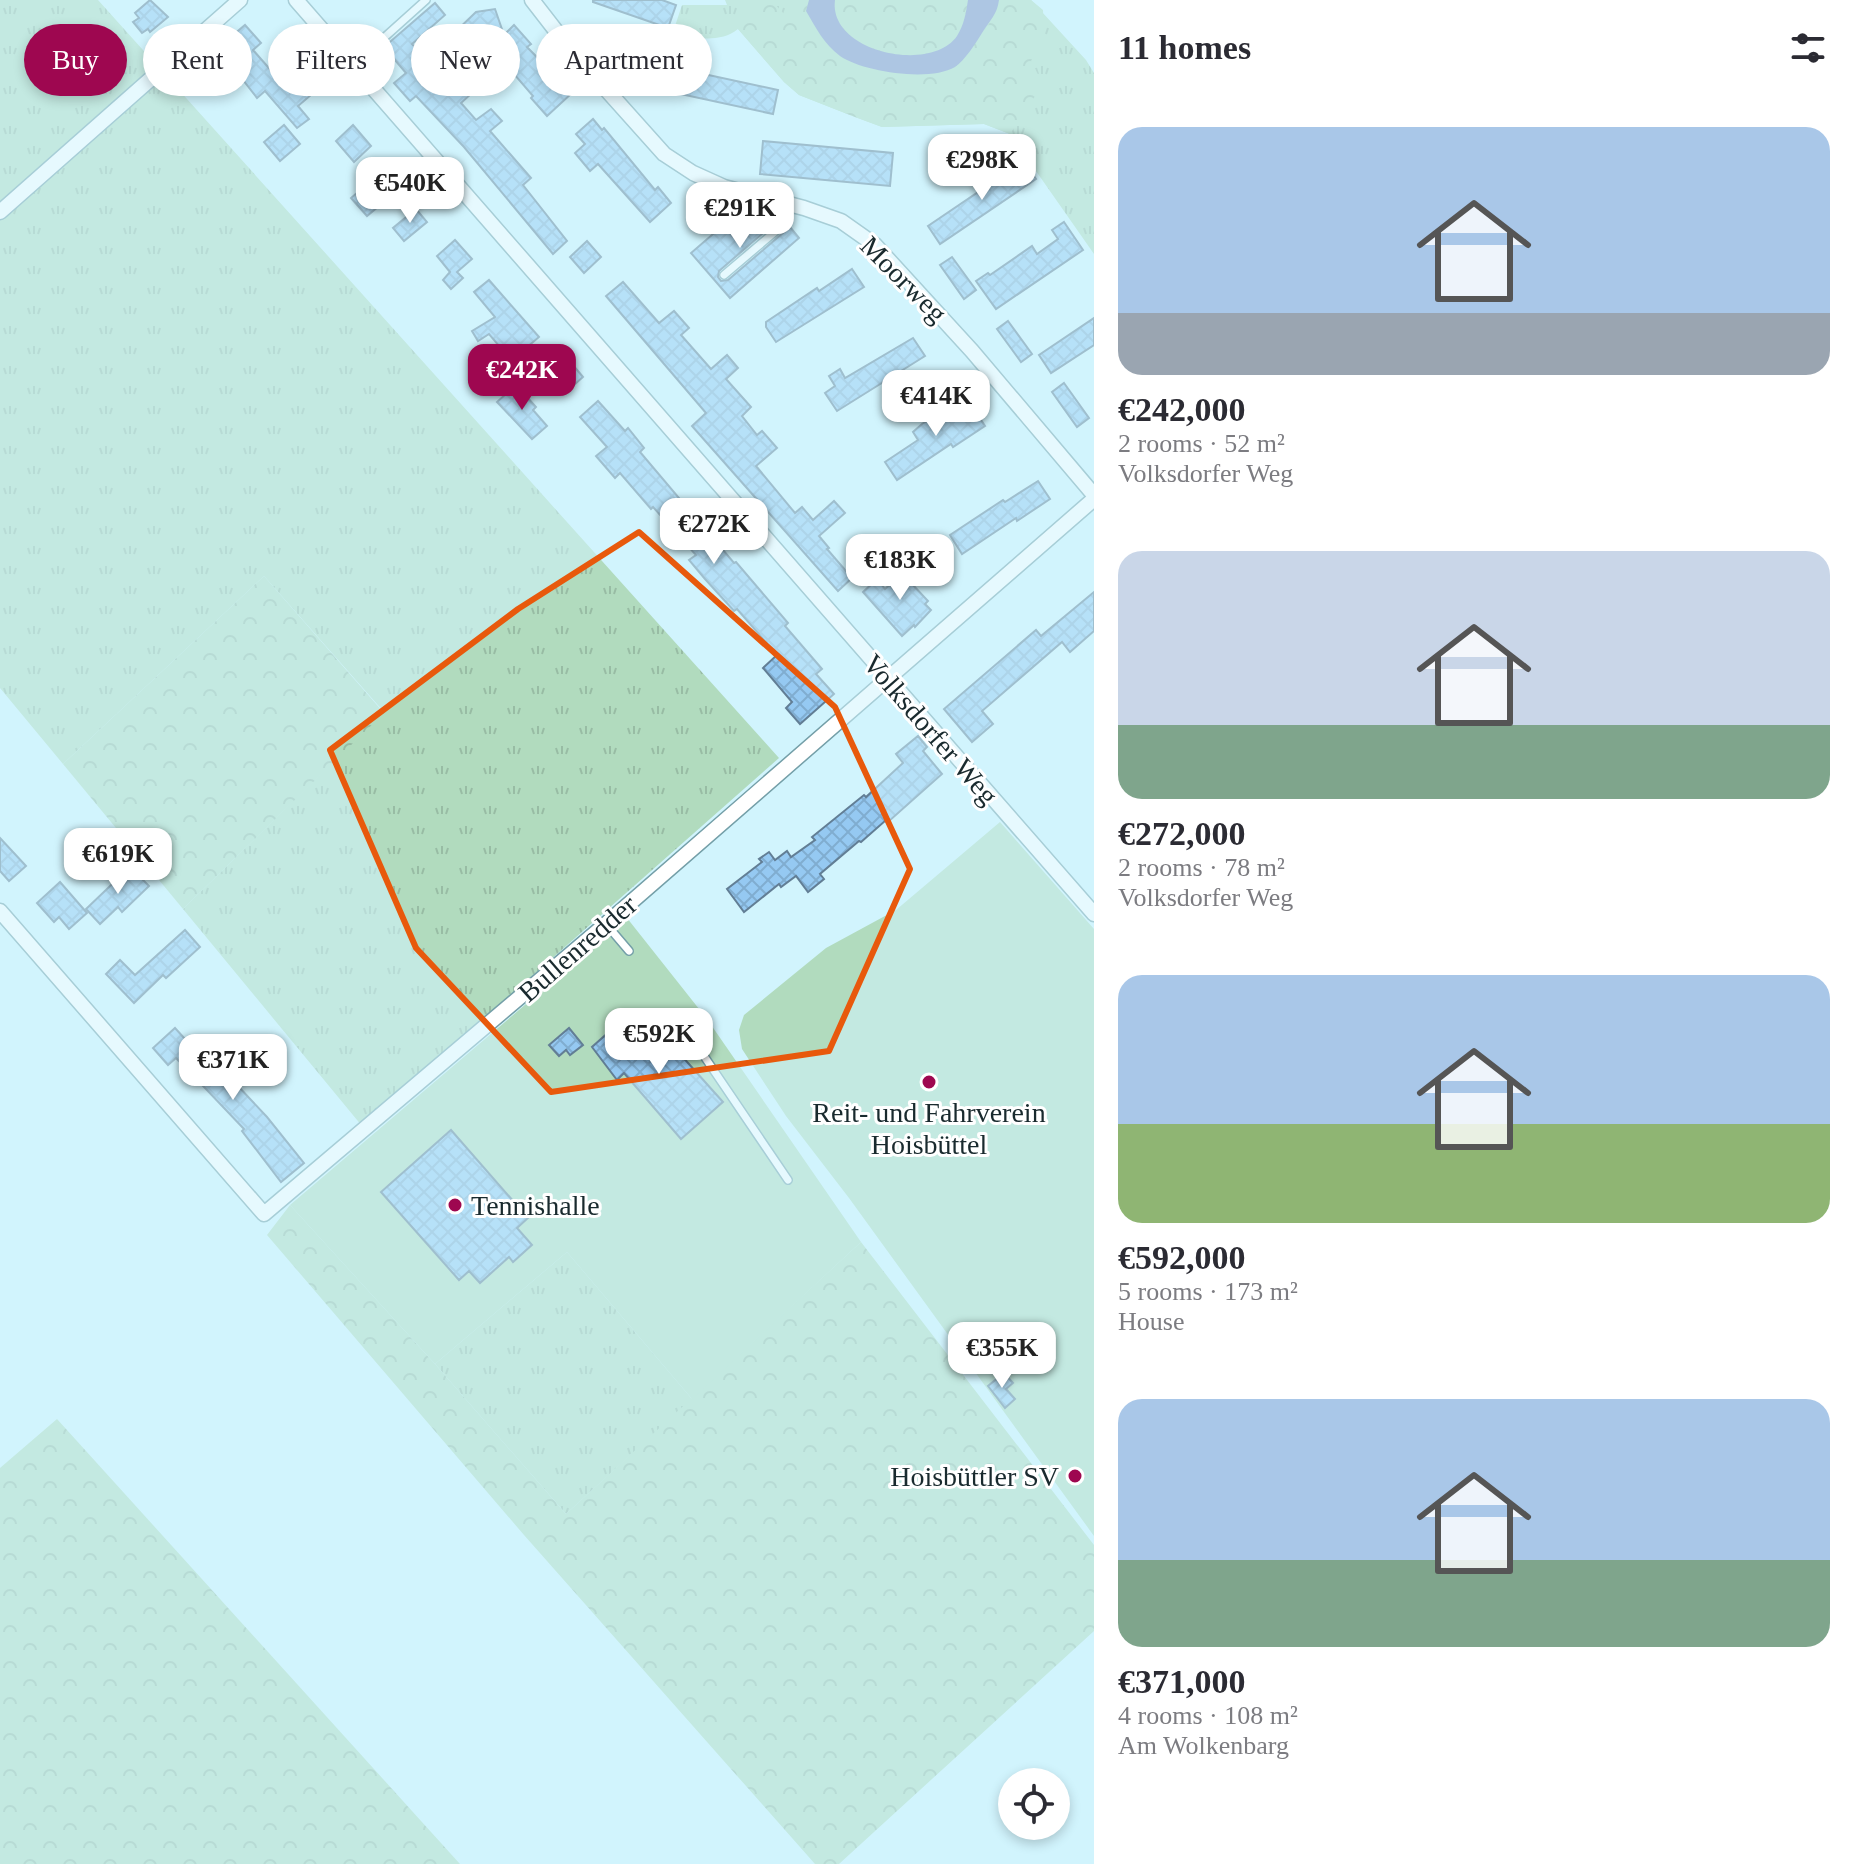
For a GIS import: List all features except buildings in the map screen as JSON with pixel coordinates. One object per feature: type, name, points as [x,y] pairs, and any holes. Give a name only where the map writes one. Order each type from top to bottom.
[{"type":"street","points":[[0,212],[240,0]]},
{"type":"street","name":"Volksdorfer Weg","points":[[296,0],[1094,914]]},
{"type":"street","name":"Moorweg","points":[[532,0],[570,49],[664,154],[712,182],[841,221],[875,245],[972,351],[1094,497]]},
{"type":"street","name":"Bullenredder","points":[[0,911],[264,1214],[606,924],[1094,497]]},
{"type":"lane","points":[[395,28],[426,0]]},
{"type":"lane","points":[[724,275],[777,230],[790,204]]},
{"type":"lane","points":[[606,924],[629,951]]},
{"type":"lane","points":[[704,1056],[788,1180]]},
{"type":"highlighted area","points":[[639,532],[835,707],[910,869],[829,1051],[551,1092],[416,948],[330,750],[518,609]]},
{"type":"green space","points":[[0,0],[98,0],[120,24],[24,24],[24,96],[127,96],[127,32],[143,50],[143,96],[184,96],[779,758],[362,1126],[183,909],[384,712],[264,576],[63,764],[0,688]]},
{"type":"green space","points":[[725,0],[1031,0],[1086,60],[1094,73],[1094,254],[1010,134],[984,124],[882,127],[799,95],[738,29],[723,37],[712,38],[712,24],[676,24],[682,5],[727,5]]},
{"type":"green space","points":[[741,0],[771,0],[787,17],[790,0],[809,0],[806,12],[840,56],[868,70],[899,72],[961,62],[997,13],[999,0],[1031,0],[1043,10],[1044,39],[1031,61],[1043,84],[1010,134],[984,124],[882,127],[799,95],[784,82],[738,29]]},
{"type":"green space","points":[[835,0],[968,0],[957,36],[944,47],[926,54],[905,55],[884,52],[847,33],[837,18]]},
{"type":"green space","points":[[264,576],[384,713],[183,909],[63,764]]},
{"type":"green space","name":"Reit- und Fahrverein Hoisbüttel","points":[[1000,822],[1094,929],[1094,1536],[786,1116],[742,1049],[739,1030],[744,1015],[826,948],[896,910]]},
{"type":"green space","points":[[627,918],[707,1019],[861,1242],[692,1399],[567,1252],[435,1364],[290,1205]]},
{"type":"green space","points":[[290,1205],[566,1514],[861,1242],[1094,1545],[1094,1631],[839,1864],[815,1864],[524,1535],[267,1235]]},
{"type":"green space","points":[[567,1252],[692,1399],[566,1514],[435,1364]]},
{"type":"green space","points":[[57,1419],[460,1864],[0,1864],[0,1468]]},
{"type":"water","points":[[809,0],[835,0],[837,18],[847,33],[884,52],[905,55],[926,54],[944,47],[957,36],[968,0],[999,0],[993,17],[959,64],[944,71],[914,74],[864,67],[840,56],[825,41],[806,11]]},
{"type":"place","name":"Reit- und Fahrverein Hoisbüttel","points":[[929,1082]]},
{"type":"place","name":"Tennishalle","points":[[455,1205]]},
{"type":"place","name":"Hoisbüttler SV","points":[[1075,1476]]}]
